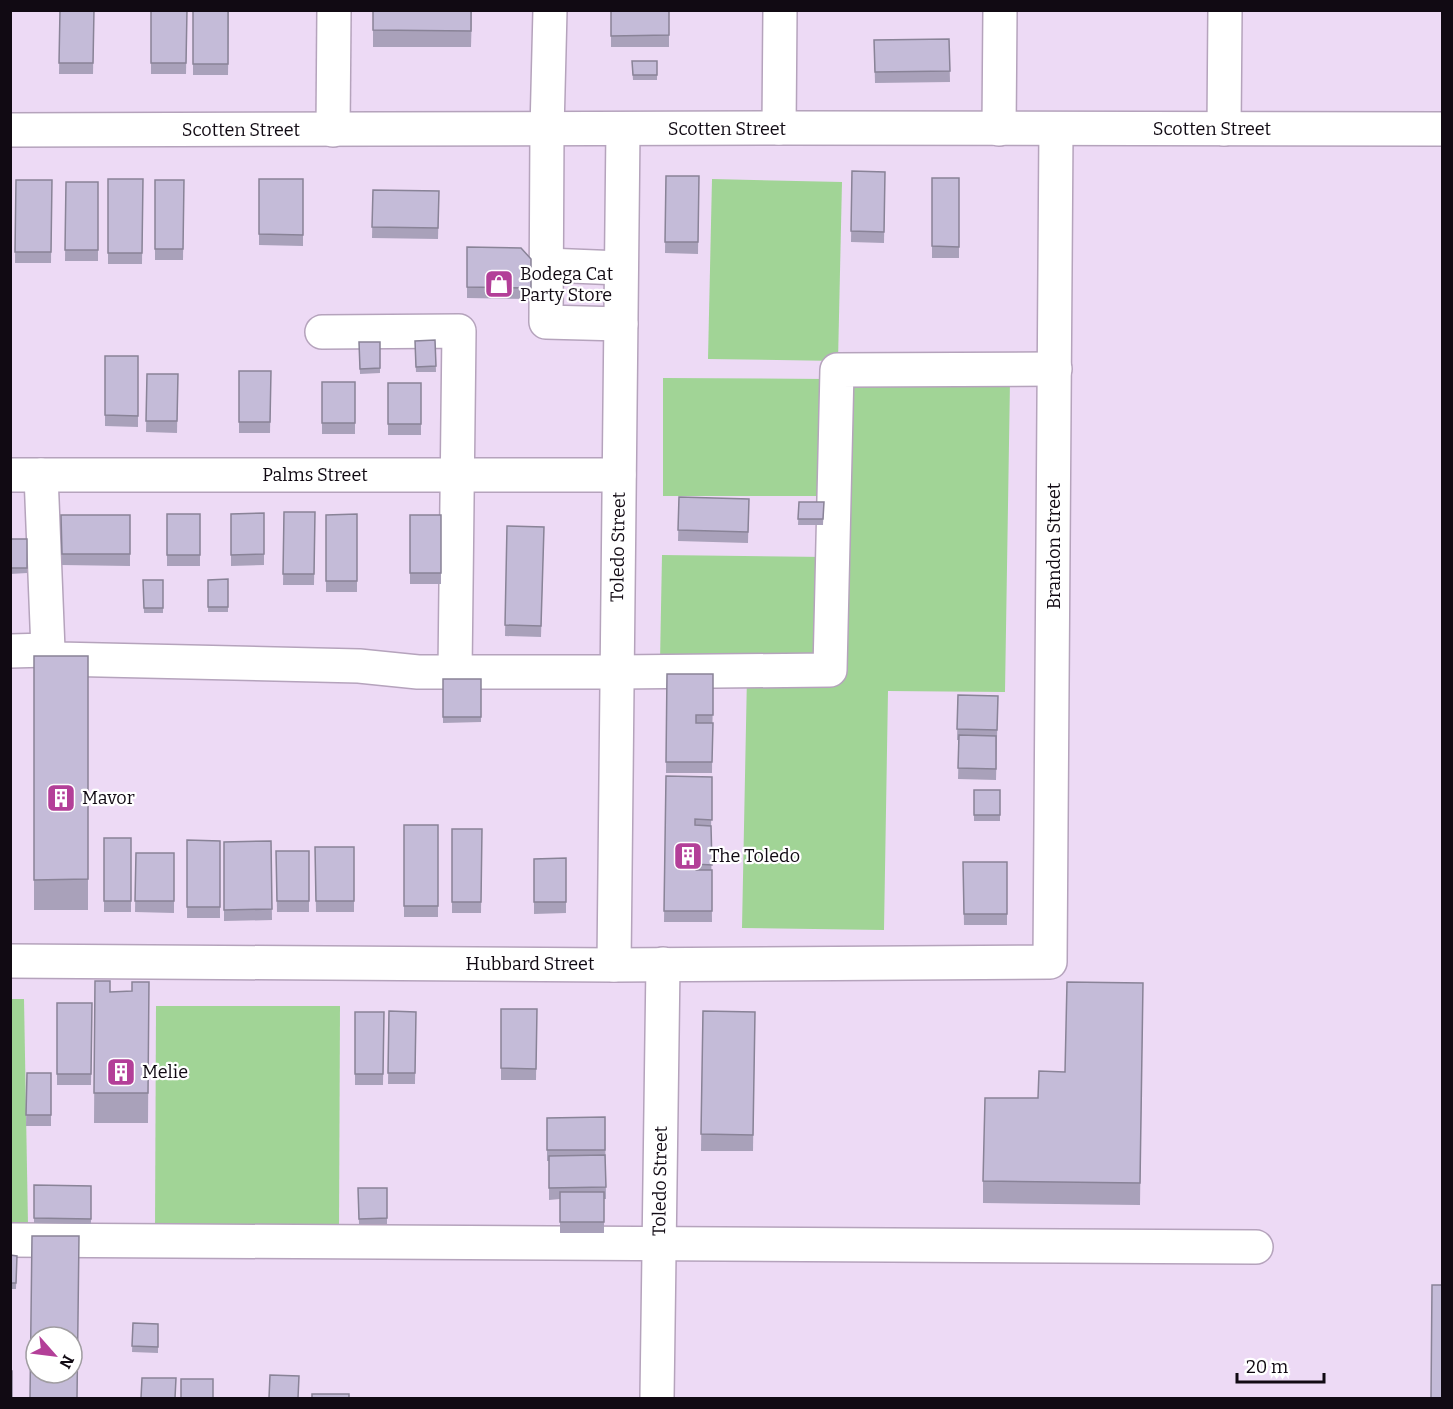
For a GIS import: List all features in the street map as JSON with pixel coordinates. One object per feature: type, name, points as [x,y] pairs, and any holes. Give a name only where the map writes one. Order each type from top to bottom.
[{"type":"street","points":[[333,10],[333,130]]},
{"type":"street","points":[[550,10],[546,322],[621,324]]},
{"type":"street","points":[[779,128],[780,10]]},
{"type":"street","points":[[999,129],[1000,10]]},
{"type":"street","points":[[1224,129],[1225,10]]},
{"type":"street","name":"Toledo Street","points":[[614,965],[623,129]]},
{"type":"street","name":"Brandon Street","points":[[1050,962],[1056,129]]},
{"type":"street","name":"Scotten Street","points":[[10,130],[1443,129]]},
{"type":"street","points":[[546,266],[621,268]]},
{"type":"street","points":[[322,332],[459,331],[455,672]]},
{"type":"street","points":[[26,475],[48,650],[58,659],[359,666],[418,672],[830,670],[837,370],[1055,369]]},
{"type":"street","name":"Palms Street","points":[[26,475],[619,475]]},
{"type":"street","points":[[10,651],[48,650]]},
{"type":"street","name":"Hubbard Street","points":[[10,961],[614,965],[1050,962]]},
{"type":"street","name":"Toledo Street","points":[[657,1398],[663,964]]},
{"type":"street","points":[[10,1240],[1256,1247]]},
{"type":"green space","points":[[712,179],[842,182],[838,361],[708,359]]},
{"type":"green space","points":[[663,378],[826,379],[826,496],[663,496]]},
{"type":"green space","points":[[846,379],[1010,381],[1005,692],[888,691],[884,930],[742,928],[747,675],[841,676]]},
{"type":"green space","points":[[662,555],[826,557],[824,664],[660,662]]},
{"type":"green space","points":[[10,999],[24,999],[28,1225],[11,1225]]},
{"type":"green space","points":[[156,1006],[340,1006],[339,1228],[155,1228]]},
{"type":"building","points":[[60,10],[94,10],[93,63],[59,63]]},
{"type":"building","points":[[151,10],[187,10],[186,63],[151,63]]},
{"type":"building","points":[[193,10],[228,10],[228,64],[193,64]]},
{"type":"building","points":[[373,10],[471,10],[471,31],[373,30]]},
{"type":"building","points":[[611,10],[669,10],[669,35],[611,36]]},
{"type":"building","points":[[949,39],[950,71],[875,72],[874,40]]},
{"type":"building","points":[[632,61],[657,61],[657,75],[633,75]]},
{"type":"building","points":[[852,171],[885,172],[884,232],[851,231]]},
{"type":"building","points":[[666,176],[699,176],[698,242],[665,242]]},
{"type":"building","points":[[932,178],[959,178],[959,247],[932,246]]},
{"type":"building","points":[[108,179],[143,179],[142,253],[108,253]]},
{"type":"building","points":[[259,179],[303,179],[303,235],[259,234]]},
{"type":"building","points":[[16,180],[52,180],[51,252],[15,252]]},
{"type":"building","points":[[155,180],[184,180],[183,249],[155,249]]},
{"type":"building","points":[[66,182],[98,182],[98,250],[65,250]]},
{"type":"building","points":[[373,190],[439,191],[438,228],[372,227]]},
{"type":"building","name":"Bodega Cat Party Store","points":[[467,247],[521,248],[531,259],[531,288],[467,287]]},
{"type":"building","points":[[435,340],[436,366],[416,367],[415,341]]},
{"type":"building","points":[[359,342],[380,342],[380,368],[360,369]]},
{"type":"building","points":[[105,356],[138,356],[138,416],[105,415]]},
{"type":"building","points":[[239,371],[271,371],[270,422],[239,422]]},
{"type":"building","points":[[147,374],[178,374],[177,421],[146,421]]},
{"type":"building","points":[[322,382],[355,382],[355,423],[322,423]]},
{"type":"building","points":[[388,383],[421,383],[421,424],[388,424]]},
{"type":"building","points":[[679,497],[749,499],[748,532],[678,530]]},
{"type":"building","points":[[799,502],[824,502],[823,519],[798,519]]},
{"type":"building","points":[[284,512],[315,512],[314,574],[283,574]]},
{"type":"building","points":[[264,513],[264,554],[231,555],[231,514]]},
{"type":"building","points":[[167,514],[200,514],[200,555],[167,555]]},
{"type":"building","points":[[357,514],[357,581],[326,581],[326,515]]},
{"type":"building","points":[[61,515],[130,515],[130,554],[62,554]]},
{"type":"building","points":[[410,515],[441,515],[441,573],[410,573]]},
{"type":"building","points":[[507,526],[544,527],[541,626],[505,625]]},
{"type":"building","points":[[10,539],[27,539],[27,568],[10,568]]},
{"type":"building","points":[[228,579],[228,607],[208,607],[208,580]]},
{"type":"building","points":[[143,580],[163,580],[163,608],[144,608]]},
{"type":"building","name":"Mavor","points":[[34,656],[88,656],[88,879],[34,880]]},
{"type":"building","points":[[667,674],[713,674],[713,715],[696,715],[696,723],[713,723],[712,762],[666,762]]},
{"type":"building","points":[[443,679],[481,679],[481,717],[443,717]]},
{"type":"building","points":[[958,695],[998,696],[997,730],[957,729]]},
{"type":"building","points":[[959,735],[996,736],[996,769],[958,768]]},
{"type":"building","name":"The Toledo","points":[[666,776],[712,777],[712,820],[695,819],[695,825],[711,826],[712,865],[695,864],[696,870],[712,870],[712,911],[664,911]]},
{"type":"building","points":[[974,790],[1000,790],[1000,815],[974,815]]},
{"type":"building","points":[[404,825],[438,825],[438,906],[404,906]]},
{"type":"building","points":[[452,829],[482,829],[481,902],[452,902]]},
{"type":"building","points":[[104,838],[131,838],[131,901],[104,901]]},
{"type":"building","points":[[187,840],[220,841],[220,907],[187,907]]},
{"type":"building","points":[[271,841],[272,909],[224,910],[224,842]]},
{"type":"building","points":[[315,847],[354,847],[354,901],[316,901]]},
{"type":"building","points":[[276,851],[309,851],[309,901],[277,901]]},
{"type":"building","points":[[136,853],[174,853],[174,901],[135,901]]},
{"type":"building","points":[[566,858],[566,902],[534,902],[534,859]]},
{"type":"building","points":[[963,862],[1007,862],[1007,914],[964,914]]},
{"type":"building","name":"Melie","points":[[95,981],[110,981],[110,992],[132,991],[132,982],[149,982],[148,1093],[94,1093]]},
{"type":"building","points":[[1067,982],[1143,983],[1140,1183],[983,1181],[985,1098],[1038,1098],[1039,1071],[1065,1072]]},
{"type":"building","points":[[57,1003],[92,1003],[91,1074],[57,1074]]},
{"type":"building","points":[[501,1009],[537,1009],[536,1069],[501,1068]]},
{"type":"building","points":[[389,1011],[416,1012],[415,1073],[388,1073]]},
{"type":"building","points":[[703,1011],[755,1012],[753,1135],[701,1134]]},
{"type":"building","points":[[355,1012],[384,1012],[383,1074],[355,1074]]},
{"type":"building","points":[[27,1073],[51,1073],[51,1115],[26,1115]]},
{"type":"building","points":[[605,1117],[605,1150],[547,1150],[547,1118]]},
{"type":"building","points":[[605,1155],[606,1187],[549,1188],[549,1156]]},
{"type":"building","points":[[34,1185],[91,1186],[91,1219],[34,1218]]},
{"type":"building","points":[[358,1188],[387,1188],[387,1218],[359,1219]]},
{"type":"building","points":[[560,1192],[604,1192],[604,1222],[560,1222]]},
{"type":"building","points":[[32,1236],[79,1236],[78,1325],[31,1325]]},
{"type":"building","points":[[10,1255],[17,1256],[16,1283],[10,1283]]},
{"type":"building","points":[[1432,1285],[1443,1285],[1443,1398],[1431,1398]]},
{"type":"building","points":[[133,1323],[158,1324],[158,1347],[132,1346]]},
{"type":"building","points":[[10,1371],[12,1371],[12,1398],[10,1398]]},
{"type":"building","points":[[270,1375],[299,1376],[298,1398],[269,1398]]},
{"type":"building","points":[[142,1378],[176,1378],[175,1398],[141,1398]]},
{"type":"building","points":[[181,1379],[213,1379],[213,1398],[181,1398]]},
{"type":"building","points":[[30,1385],[77,1385],[77,1398],[30,1398]]},
{"type":"building","points":[[312,1394],[349,1394],[349,1398],[312,1398]]},
{"type":"place","name":"Bodega Cat Party Store","points":[[499,284]]},
{"type":"place","name":"Mavor","points":[[61,798]]},
{"type":"place","name":"The Toledo","points":[[688,856]]},
{"type":"place","name":"Melie","points":[[121,1072]]}]
